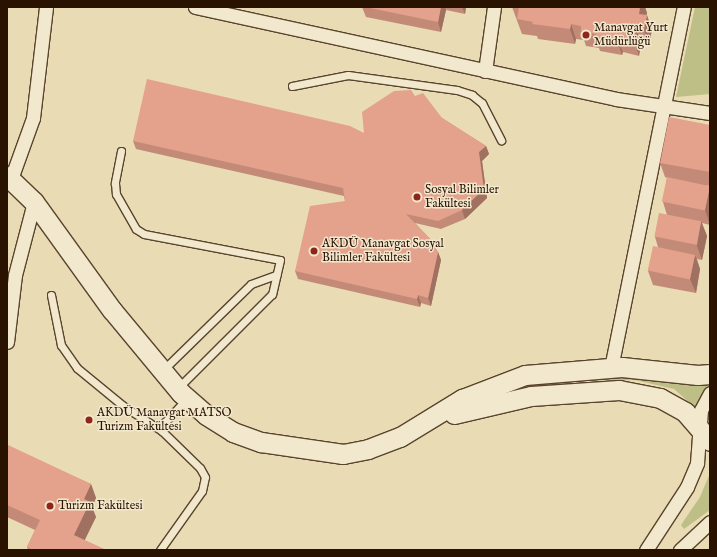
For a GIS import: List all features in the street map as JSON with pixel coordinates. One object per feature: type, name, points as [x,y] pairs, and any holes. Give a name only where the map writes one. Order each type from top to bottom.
[{"type":"main road","points":[[9,177],[34,202],[112,310],[182,393],[206,415],[226,428],[254,440],[343,454],[368,449],[400,437],[462,399],[525,375],[611,368],[698,375],[710,374]]},
{"type":"main road","points":[[427,421],[531,396],[619,390],[660,398],[685,412],[704,434]]},
{"type":"street","points":[[9,177],[33,118],[46,7]]},
{"type":"street","points":[[195,7],[616,99],[710,113]]},
{"type":"street","points":[[485,71],[494,7]]},
{"type":"street","points":[[611,368],[684,7]]},
{"type":"street","points":[[7,342],[15,275],[34,202]]},
{"type":"street","points":[[646,550],[692,475],[697,463],[704,434],[701,410],[710,392]]},
{"type":"street","points":[[680,550],[710,522]]},
{"type":"lane","points":[[292,86],[348,75],[362,75],[465,92],[478,99],[486,108],[501,140]]},
{"type":"lane","points":[[121,151],[115,183],[116,194],[136,229],[148,234],[280,260],[272,294],[182,393],[165,422],[162,431]]},
{"type":"lane","points":[[163,371],[251,284],[276,275]]},
{"type":"lane","points":[[51,295],[61,345],[77,368],[122,405],[162,431],[200,468],[204,477],[202,491],[160,550]]},
{"type":"green space","points":[[695,7],[710,7],[710,94],[676,97]]},
{"type":"green space","points":[[597,373],[710,381],[702,395],[698,410],[674,389],[635,380],[577,381],[530,391],[527,388],[534,383]]},
{"type":"green space","points":[[710,473],[710,510],[684,529],[681,525],[700,497]]},
{"type":"building","points":[[365,7],[441,7],[438,22]]},
{"type":"building","points":[[519,7],[640,7],[639,14],[647,15],[644,30],[636,29],[634,41],[617,38],[617,40],[595,36],[596,34],[581,31],[581,26],[571,24],[570,29],[532,24],[533,22],[517,19]]},
{"type":"building","name":"Sosyal Bilimler Fakültesi","points":[[147,79],[350,126],[364,133],[362,112],[394,91],[411,90],[415,96],[423,93],[442,118],[486,146],[479,152],[484,189],[462,210],[438,221],[406,214],[434,243],[431,244],[438,252],[428,298],[418,295],[417,299],[295,271],[310,206],[345,201],[343,188],[133,141]]},
{"type":"building","points":[[669,117],[710,125],[710,172],[660,163]]},
{"type":"building","points":[[667,177],[710,186],[705,211],[662,201]]},
{"type":"building","points":[[659,213],[701,221],[697,245],[654,237]]},
{"type":"building","points":[[653,246],[695,255],[690,279],[648,270]]},
{"type":"building","name":"Turizm Fakültesi","points":[[8,445],[91,484],[84,499],[90,502],[74,535],[106,550],[33,550],[27,547],[40,520],[7,505]]},
{"type":"place","name":"Manavgat Yurt Müdürlüğü","points":[[586,35]]},
{"type":"place","name":"Sosyal Bilimler Fakültesi","points":[[417,197]]},
{"type":"place","name":"AKDÜ Manavgat Sosyal Bilimler Fakültesi","points":[[314,251]]},
{"type":"place","name":"AKDÜ Manavgat MATSO Turizm Fakültesi","points":[[89,420]]},
{"type":"place","name":"Turizm Fakültesi","points":[[50,506]]}]
